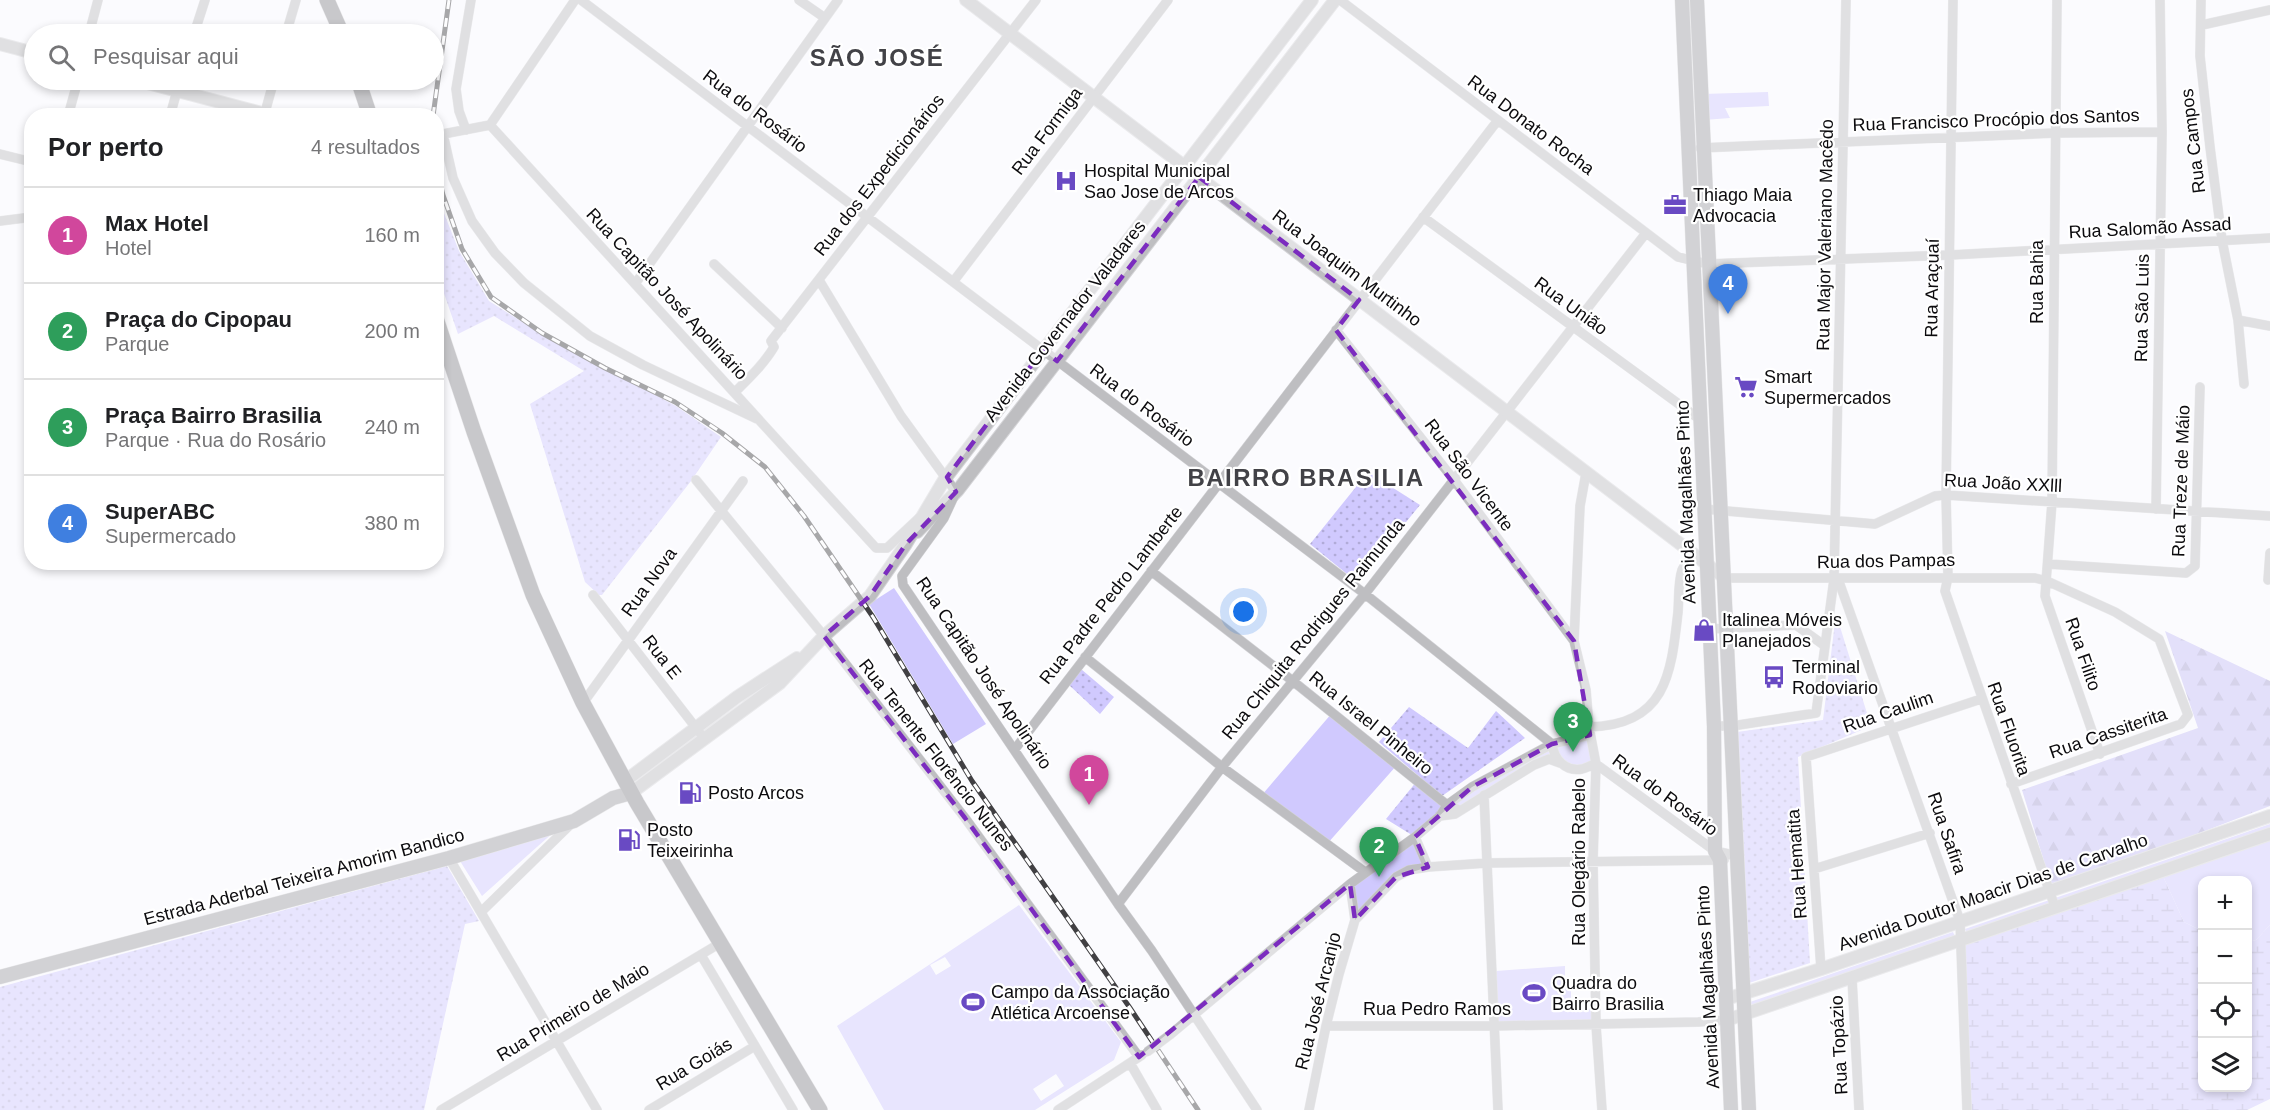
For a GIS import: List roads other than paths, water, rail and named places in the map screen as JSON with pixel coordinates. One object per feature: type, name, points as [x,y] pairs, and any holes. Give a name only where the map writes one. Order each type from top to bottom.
[{"type":"main road","points":[[327,0],[338,24]]},
{"type":"main road","name":"Avenida Magalhães Pinto","points":[[1682,0],[1704,509],[1699,552],[1707,566],[1717,856],[1731,1110]]},
{"type":"main road","name":"Avenida Magalhães Pinto","points":[[1697,0],[1749,1110]]},
{"type":"main road","points":[[361,90],[367,108]]},
{"type":"main road","points":[[444,342],[533,595],[583,703],[628,787],[820,1110]]},
{"type":"main road","points":[[1699,552],[1723,549]]},
{"type":"main road","name":"Estrada Aderbal Teixeira Amorim Bandico","points":[[0,977],[449,858],[574,821],[628,787]]},
{"type":"street","points":[[92,24],[98,0]]},
{"type":"street","points":[[197,24],[205,0]]},
{"type":"street","points":[[289,24],[296,0]]},
{"type":"street","points":[[466,130],[459,111],[456,89],[471,0]]},
{"type":"street","points":[[444,133],[490,125],[575,0]]},
{"type":"street","name":"Rua do Rosário","points":[[581,0],[1365,594],[1548,746],[1561,763],[1570,769],[1581,769],[1596,764],[1717,856],[1738,858]]},
{"type":"street","points":[[799,0],[825,18]]},
{"type":"street","points":[[635,284],[838,0]]},
{"type":"street","name":"Rua Joaquim Murtinho","points":[[966,0],[1586,473],[1699,552]]},
{"type":"street","name":"Rua dos Expedicionários","points":[[735,392],[756,372],[774,347],[771,341],[1036,0]]},
{"type":"street","name":"Rua Formiga","points":[[953,282],[1168,0]]},
{"type":"street","name":"Avenida Governador Valadares","points":[[628,787],[705,740],[780,683],[824,636],[870,596],[906,544],[947,477],[1312,0]]},
{"type":"street","name":"Avenida Governador Valadares","points":[[906,544],[956,492],[1335,0]]},
{"type":"street","name":"Rua Donato Rocha","points":[[1340,0],[1678,257],[1708,264]]},
{"type":"street","name":"Rua Major Valeriano Macêdo","points":[[1836,579],[1835,520],[1846,0]]},
{"type":"street","name":"Rua Araçuaí","points":[[1948,577],[1946,495],[1953,0]]},
{"type":"street","name":"Rua Bahia","points":[[2048,564],[2052,502],[2057,0]]},
{"type":"street","name":"Rua São Luis","points":[[2156,509],[2162,132],[2160,0]]},
{"type":"street","name":"Rua Campos","points":[[2201,0],[2200,56],[2222,240],[2238,320],[2244,384]]},
{"type":"street","points":[[2202,25],[2270,10]]},
{"type":"street","points":[[0,44],[24,50]]},
{"type":"street","points":[[70,108],[75,90]]},
{"type":"street","points":[[172,108],[177,90]]},
{"type":"street","points":[[193,90],[246,108]]},
{"type":"street","points":[[268,108],[272,90]]},
{"type":"street","name":"Rua Padre Pedro Lamberte","points":[[1015,748],[1498,120]]},
{"type":"street","name":"Rua Capitão José Apolinário","points":[[490,125],[876,548],[887,548],[922,515]]},
{"type":"street","name":"Rua Francisco Procópio dos Santos","points":[[1689,149],[2055,133],[2162,132]]},
{"type":"street","points":[[444,148],[453,178],[472,221],[495,253],[524,283],[590,336],[643,366],[763,423]]},
{"type":"street","points":[[0,154],[24,160]]},
{"type":"street","name":"Rua União","points":[[1423,217],[1700,421]]},
{"type":"street","points":[[0,221],[24,218]]},
{"type":"street","name":"Rua Chiquita Rodrigues Raimunda","points":[[1118,904],[1222,767],[1365,594],[1646,233]]},
{"type":"street","name":"Rua Salomão Assad","points":[[1708,264],[1841,257],[1950,255],[2270,238]]},
{"type":"street","points":[[714,264],[782,328]]},
{"type":"street","points":[[819,280],[901,416],[956,492]]},
{"type":"street","points":[[2238,320],[2270,326]]},
{"type":"street","name":"Rua São Vicente","points":[[1336,330],[1454,480],[1574,641]]},
{"type":"street","points":[[699,391],[717,393],[722,387],[723,380]]},
{"type":"street","name":"Rua Treze de Máio","points":[[2048,564],[2186,573],[2195,566],[2200,387]]},
{"type":"street","points":[[1700,421],[1716,422]]},
{"type":"street","name":"Rua Olegário Rabelo","points":[[1586,473],[1580,506],[1574,641],[1586,690],[1589,727],[1596,764],[1593,861],[1596,1025],[1602,1110]]},
{"type":"street","name":"Rua Tenente Florêncio Nunes","points":[[696,480],[824,636],[1143,1054]]},
{"type":"street","name":"Rua Nova","points":[[583,703],[743,481]]},
{"type":"street","name":"Rua Capitão José Apolinário","points":[[956,492],[944,518],[902,576],[903,585],[1257,1110]]},
{"type":"street","name":"Rua João XXlll","points":[[1704,509],[1875,524],[1935,496],[1946,495],[2270,516]]},
{"type":"street","points":[[1058,1110],[1172,1034],[1350,884],[1415,837],[1440,816],[1447,805],[1482,782],[1548,746],[1590,735],[1589,727],[1612,727],[1641,713],[1655,701],[1665,682],[1673,652],[1682,570],[1699,552]]},
{"type":"street","points":[[2268,580],[2270,553]]},
{"type":"street","name":"Rua Filito","points":[[2048,564],[2045,596],[2100,754]]},
{"type":"street","points":[[1707,566],[1725,578]]},
{"type":"street","name":"Rua Israel Pinheiro","points":[[1151,571],[1447,805],[1459,810]]},
{"type":"street","name":"Rua Fluorita","points":[[1948,577],[1945,591],[2055,907]]},
{"type":"street","name":"Rua dos Pampas","points":[[1725,578],[2021,577],[2047,581],[2115,612],[2159,639],[2188,715],[2181,724]]},
{"type":"street","points":[[1714,726],[1732,726],[1816,713],[1836,579]]},
{"type":"street","name":"Rua Safira","points":[[1836,579],[1960,921],[1967,1110]]},
{"type":"street","name":"Rua E","points":[[593,595],[705,740]]},
{"type":"street","points":[[1709,630],[1797,625],[1825,646]]},
{"type":"street","name":"Avenida Governador Valadares","points":[[628,787],[696,728],[737,697],[810,650]]},
{"type":"street","points":[[1085,657],[1222,767],[1365,872]]},
{"type":"street","name":"Rua Caulim","points":[[1806,757],[1981,699]]},
{"type":"street","name":"Rua Cassiterita","points":[[2011,784],[2181,724]]},
{"type":"street","name":"Rua Hematita","points":[[1806,757],[1821,969]]},
{"type":"street","points":[[1440,816],[1455,814],[1534,765],[1548,759],[1561,763]]},
{"type":"street","points":[[1484,795],[1498,1110]]},
{"type":"street","name":"Avenida Doutor Moacir Dias de Carvalho","points":[[1726,999],[1744,995],[2270,816]]},
{"type":"street","points":[[481,912],[574,821]]},
{"type":"street","points":[[2255,821],[2266,836]]},
{"type":"street","points":[[1814,869],[1930,833]]},
{"type":"street","name":"Avenida Doutor Moacir Dias de Carvalho","points":[[1727,1020],[2266,836]]},
{"type":"street","points":[[1415,837],[1428,867]]},
{"type":"street","name":"Rua José Arcanjo","points":[[1309,1110],[1326,1026],[1355,920],[1396,877],[1409,870],[1428,867],[1487,863],[1717,856]]},
{"type":"street","points":[[449,858],[597,1110]]},
{"type":"street","points":[[1350,884],[1355,920]]},
{"type":"street","name":"Rua Primeiro de Maio","points":[[441,1110],[722,942]]},
{"type":"street","points":[[701,955],[793,1110]]},
{"type":"street","name":"Rua Topázio","points":[[1852,978],[1859,1110]]},
{"type":"street","name":"Rua Pedro Ramos","points":[[1326,1026],[1596,1025],[1727,1020]]},
{"type":"street","name":"Rua Goiás","points":[[650,1110],[755,1046]]},
{"type":"street","points":[[1130,1063],[1157,1110]]},
{"type":"railway","points":[[444,36],[449,0]]},
{"type":"railway","points":[[434,108],[437,90]]},
{"type":"railway","points":[[444,198],[462,249],[491,297],[542,333],[605,368],[675,402],[722,433],[765,467],[804,516],[873,617],[972,781],[1198,1110]]},
{"type":"place","name":"Hospital Municipal Sao Jose de Arcos","points":[[1066,181]]},
{"type":"place","name":"Thiago Maia Advocacia","points":[[1675,205]]},
{"type":"place","name":"SuperABC","points":[[1728,314]]},
{"type":"place","name":"Smart Supermercados","points":[[1746,387]]},
{"type":"place","name":"Italinea Móveis Planejados","points":[[1704,630]]},
{"type":"place","name":"Terminal Rodoviario","points":[[1774,677]]},
{"type":"place","name":"Praça Bairro Brasilia","points":[[1573,752]]},
{"type":"place","name":"Posto Arcos","points":[[690,793]]},
{"type":"place","name":"Max Hotel","points":[[1089,805]]},
{"type":"place","name":"Posto Teixeirinha","points":[[629,840]]},
{"type":"place","name":"Praça do Cipopau","points":[[1379,877]]},
{"type":"place","name":"Quadra do Bairro Brasilia","points":[[1534,993]]},
{"type":"place","name":"Campo da Associação Atlética Arcoense","points":[[973,1002]]},
{"type":"district","name":"SÃO JOSÉ","points":[[877,58]]},
{"type":"district","name":"BAIRRO BRASILIA","points":[[1306,478]]}]
